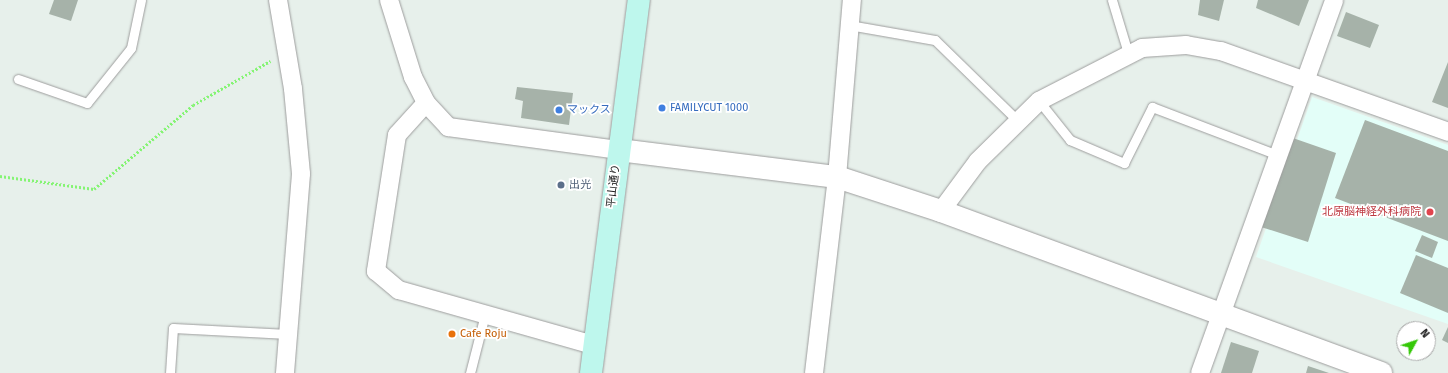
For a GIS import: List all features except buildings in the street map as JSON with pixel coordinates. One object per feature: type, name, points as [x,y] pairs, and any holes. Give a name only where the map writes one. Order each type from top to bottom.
[{"type":"main road","name":"平山通り","points":[[591,373],[639,0]]},
{"type":"street","points":[[278,0],[288,50],[301,174],[285,373]]},
{"type":"street","points":[[389,0],[413,76],[426,103],[448,127],[468,132],[837,177],[941,211],[1381,373]]},
{"type":"street","points":[[814,373],[837,177],[852,0]]},
{"type":"street","points":[[1200,373],[1334,0]]},
{"type":"street","points":[[941,211],[978,161],[1039,100],[1128,53],[1186,45],[1221,51],[1448,132]]},
{"type":"street","points":[[426,103],[397,135],[376,271],[399,290],[594,345]]},
{"type":"lane","points":[[18,79],[87,103],[131,48],[141,0]]},
{"type":"lane","points":[[1112,0],[1128,53]]},
{"type":"lane","points":[[849,25],[935,40],[1018,121]]},
{"type":"lane","points":[[1039,100],[1070,140],[1124,163],[1152,107],[1278,155]]},
{"type":"lane","points":[[470,373],[485,314]]},
{"type":"lane","points":[[170,373],[173,328],[288,334]]},
{"type":"path","points":[[0,176],[94,189],[193,105],[288,50]]},
{"type":"shaded area","points":[[1312,97],[1448,145],[1448,324],[1256,257]]},
{"type":"place","name":"FAMILYCUT 1000","points":[[662,108]]},
{"type":"place","name":"マックス","points":[[559,110]]},
{"type":"place","name":"出光","points":[[561,185]]},
{"type":"place","name":"北原脳神経外科病院","points":[[1430,212]]},
{"type":"place","name":"Cafe Roju","points":[[452,334]]}]
